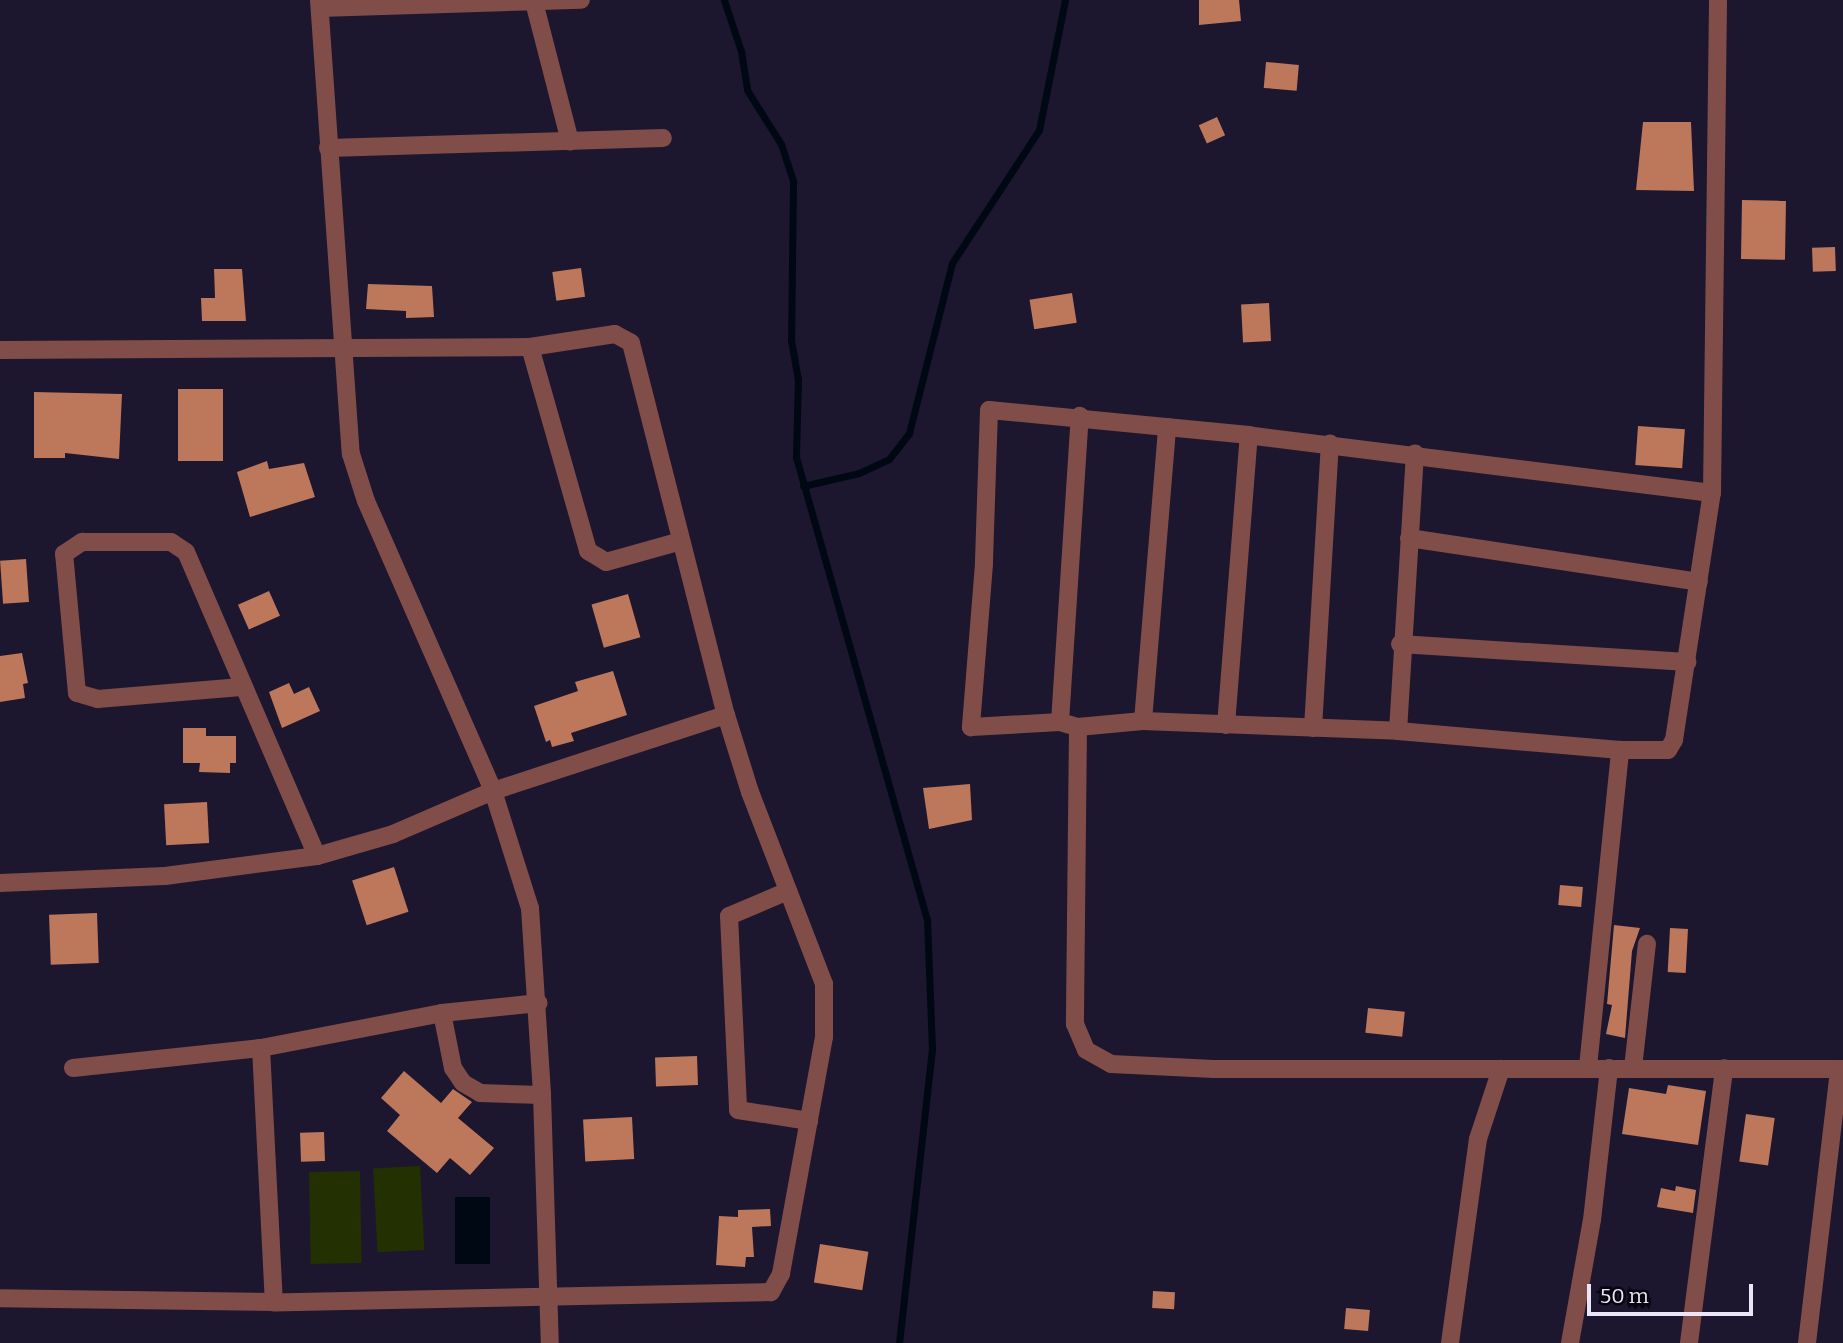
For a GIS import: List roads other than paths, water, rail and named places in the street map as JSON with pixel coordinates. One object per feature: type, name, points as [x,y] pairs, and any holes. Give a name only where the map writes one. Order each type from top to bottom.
[{"type":"street","points":[[550,1343],[546,1298],[538,1003],[530,908],[493,791],[366,502],[351,454],[341,349],[319,4],[581,0]]},
{"type":"street","points":[[1712,493],[1330,444],[1080,416],[989,410],[984,564],[971,727],[1060,722],[1078,727],[1143,721],[1398,731],[1620,750],[1668,750],[1674,740],[1712,493],[1718,0]]},
{"type":"street","points":[[534,2],[570,141]]},
{"type":"street","points":[[328,148],[663,138]]},
{"type":"street","points":[[0,350],[530,346],[615,334],[631,343],[726,715],[824,984],[824,1037],[782,1274],[771,1292],[274,1302],[0,1298]]},
{"type":"street","points":[[530,346],[588,551],[606,562],[681,541]]},
{"type":"street","points":[[1060,722],[1080,416]]},
{"type":"street","points":[[1143,721],[1167,427]]},
{"type":"street","points":[[1226,725],[1249,435]]},
{"type":"street","points":[[1313,729],[1330,444]]},
{"type":"street","points":[[1398,731],[1401,644],[1415,454]]},
{"type":"street","points":[[1409,538],[1699,582]]},
{"type":"street","points":[[241,687],[98,699],[77,693],[64,554],[82,542],[171,542],[186,552],[241,687],[317,856]]},
{"type":"street","points":[[1401,644],[1687,662]]},
{"type":"street","points":[[0,883],[165,876],[317,856],[393,834],[493,791],[726,715]]},
{"type":"street","points":[[1078,727],[1075,1024],[1086,1050],[1111,1064],[1139,1068],[1841,1069],[1807,1343]]},
{"type":"street","points":[[1588,1067],[1620,750]]},
{"type":"street","points":[[788,891],[729,916],[738,1110],[809,1121]]},
{"type":"street","points":[[1633,1068],[1647,944]]},
{"type":"street","points":[[73,1068],[261,1048],[442,1013],[538,1003]]},
{"type":"street","points":[[442,1013],[453,1068],[463,1083],[480,1093],[542,1095]]},
{"type":"street","points":[[261,1048],[274,1302]]},
{"type":"street","points":[[1570,1343],[1592,1220],[1609,1068]]},
{"type":"street","points":[[1689,1343],[1724,1068]]},
{"type":"street","points":[[1450,1343],[1478,1139],[1501,1069]]},
{"type":"waterway","points":[[724,0],[741,51],[747,90],[781,144],[793,182],[791,340],[798,379],[796,457],[927,919],[932,1049],[899,1343]]},
{"type":"waterway","points":[[803,486],[859,473],[889,459],[909,433],[952,263],[1039,130],[1065,0]]}]
